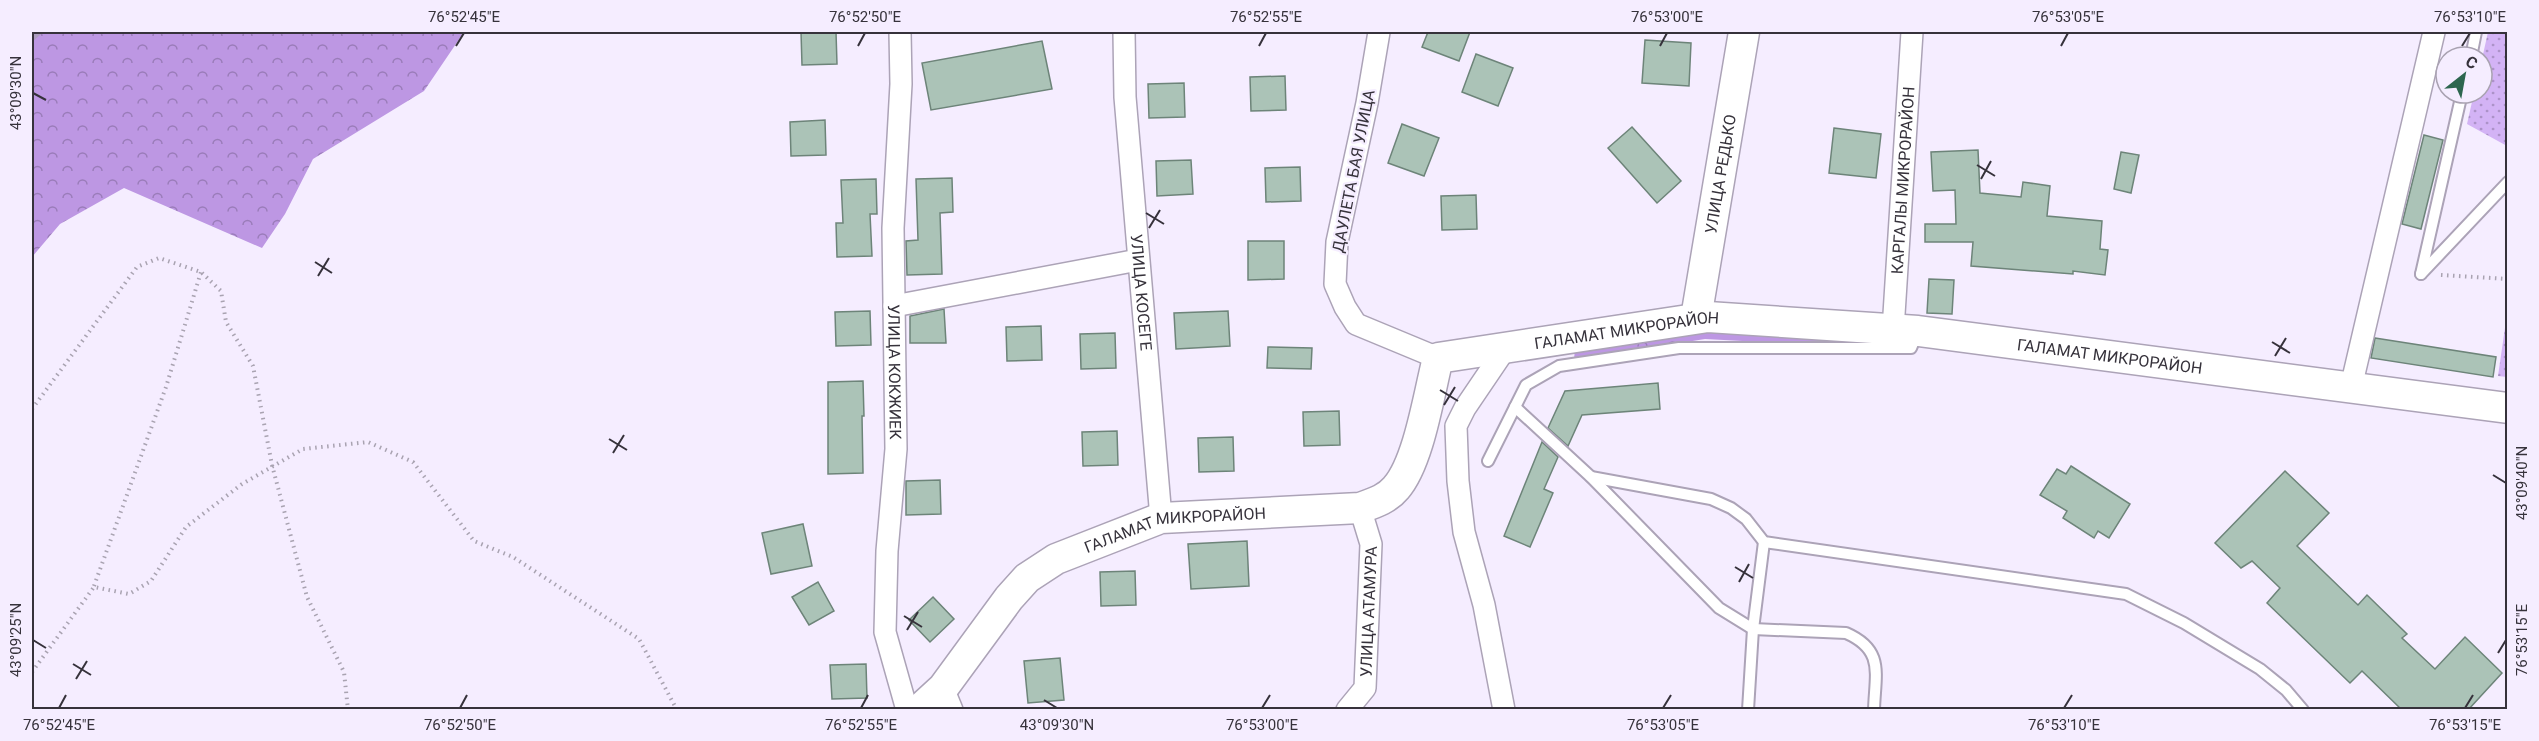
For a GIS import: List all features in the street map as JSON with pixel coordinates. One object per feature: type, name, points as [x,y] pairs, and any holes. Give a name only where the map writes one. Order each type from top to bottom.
[{"type":"street","name":"УЛИЦА КОКЖИЕК","points":[[900,32],[901,84],[893,228],[896,449],[887,551],[885,632],[907,710]]},
{"type":"street","name":"УЛИЦА КОСЕГЕ","points":[[1124,32],[1125,97],[1161,518]]},
{"type":"street","name":"ДАУЛЕТА БАЯ УЛИЦА","points":[[1379,32],[1367,103],[1337,242],[1335,284],[1345,307],[1356,324],[1438,358]]},
{"type":"street","name":"УЛИЦА РЕДЬКО","points":[[1696,318],[1744,32]]},
{"type":"street","name":"КАРГАЛЫ МИКРОРАЙОН","points":[[1905,331],[1912,32]]},
{"type":"street","points":[[2350,387],[2434,32]]},
{"type":"street","points":[[894,306],[1138,260]]},
{"type":"street","name":"ГАЛАМАТ МИКРОРАЙОН","points":[[919,710],[948,699],[1010,598],[1040,567],[1056,559],[1161,518],[1360,508],[1383,500],[1396,489],[1413,455],[1438,358],[1708,317],[1905,331],[2508,408]]},
{"type":"street","points":[[1504,710],[1484,605],[1464,532],[1458,480],[1456,426],[1465,408],[1505,349]]},
{"type":"street","name":"УЛИЦА АТАМУРА","points":[[1347,710],[1365,688],[1371,544],[1360,508]]},
{"type":"street","points":[[1365,688],[1369,710]]},
{"type":"lane","points":[[2459,105],[2421,274],[2508,182]]},
{"type":"lane","points":[[1488,461],[1526,385],[1559,366],[1679,348],[1911,348],[1905,331]]},
{"type":"lane","points":[[1515,406],[1591,477],[1719,608],[1753,629],[1846,633],[1861,639],[1872,650],[1876,667],[1874,710]]},
{"type":"lane","points":[[1591,477],[1711,499],[1731,508],[1746,519],[1764,542],[2126,594],[2184,623],[2260,669],[2286,690],[2303,710]]},
{"type":"lane","points":[[1748,710],[1753,629],[1764,542]]},
{"type":"path","points":[[32,409],[137,267],[159,258],[201,272],[221,291],[226,322],[252,366],[272,465],[307,597],[344,672],[348,710]]},
{"type":"path","points":[[32,672],[94,587],[166,387],[201,272]]},
{"type":"path","points":[[94,587],[129,594],[151,582],[186,527],[242,484],[272,465],[303,449],[368,442],[413,462],[474,541],[513,557],[639,639],[677,710]]},
{"type":"shaded area","points":[[2488,32],[2507,32],[2507,146],[2467,124],[2471,105],[2494,105],[2494,45],[2485,45]]},
{"type":"shaded area","points":[[2507,314],[2508,377],[2498,376]]},
{"type":"green space","points":[[32,32],[460,32],[462,35],[424,91],[313,159],[285,214],[262,248],[124,188],[60,224],[32,257]]},
{"type":"green space","points":[[1705,323],[1884,332],[1879,348],[1705,339],[1574,360],[1575,348]]},
{"type":"building","points":[[801,32],[836,32],[837,64],[802,65]]},
{"type":"building","points":[[1428,32],[1470,32],[1459,61],[1422,47]]},
{"type":"building","points":[[1645,40],[1691,43],[1689,86],[1642,83]]},
{"type":"building","points":[[1042,41],[1052,89],[931,110],[922,63]]},
{"type":"building","points":[[1476,54],[1513,68],[1498,106],[1462,92]]},
{"type":"building","points":[[1285,76],[1286,110],[1251,111],[1250,77]]},
{"type":"building","points":[[1184,83],[1185,117],[1149,118],[1148,84]]},
{"type":"building","points":[[825,120],[826,155],[791,156],[790,122]]},
{"type":"building","points":[[1402,124],[1439,138],[1424,176],[1388,163]]},
{"type":"building","points":[[1632,127],[1681,181],[1657,203],[1608,148]]},
{"type":"building","points":[[1834,128],[1881,134],[1876,178],[1829,173]]},
{"type":"building","points":[[2424,135],[2443,140],[2421,229],[2402,224]]},
{"type":"building","points":[[1978,150],[1980,193],[2021,197],[2023,182],[2050,186],[2047,216],[2102,221],[2100,249],[2108,250],[2105,275],[2073,271],[2073,274],[1971,266],[1973,242],[1925,242],[1925,224],[1956,224],[1955,190],[1933,191],[1931,152]]},
{"type":"building","points":[[2121,152],[2139,155],[2131,193],[2114,189]]},
{"type":"building","points":[[1191,160],[1193,194],[1157,196],[1156,161]]},
{"type":"building","points":[[1300,167],[1301,201],[1266,202],[1265,168]]},
{"type":"building","points":[[952,178],[953,212],[940,213],[942,274],[907,275],[906,241],[918,240],[916,179]]},
{"type":"building","points":[[876,179],[877,214],[870,214],[872,256],[837,257],[836,223],[843,223],[841,180]]},
{"type":"building","points":[[1476,195],[1477,229],[1442,230],[1441,196]]},
{"type":"building","points":[[1248,241],[1284,241],[1284,279],[1248,280]]},
{"type":"building","points":[[1929,279],[1954,280],[1952,314],[1927,313]]},
{"type":"building","points":[[944,309],[946,343],[910,343],[910,316]]},
{"type":"building","points":[[870,311],[871,345],[836,346],[835,312]]},
{"type":"building","points":[[1228,311],[1230,346],[1176,349],[1174,313]]},
{"type":"building","points":[[1041,326],[1042,360],[1007,361],[1006,327]]},
{"type":"building","points":[[1115,333],[1116,368],[1081,369],[1080,334]]},
{"type":"building","points":[[2375,338],[2496,357],[2493,377],[2371,358]]},
{"type":"building","points":[[1268,347],[1312,348],[1311,369],[1267,368]]},
{"type":"building","points":[[863,381],[863,473],[828,474],[828,382]]},
{"type":"building","points":[[1658,383],[1660,409],[1582,415],[1568,446],[1548,428],[1565,391]]},
{"type":"building","points":[[1339,411],[1340,445],[1304,446],[1303,412]]},
{"type":"building","points":[[1117,431],[1118,465],[1083,466],[1082,432]]},
{"type":"building","points":[[1233,437],[1234,471],[1199,472],[1198,438]]},
{"type":"building","points":[[1542,442],[1558,457],[1544,489],[1553,493],[1530,547],[1504,536]]},
{"type":"building","points":[[2071,466],[2130,504],[2109,538],[2098,531],[2094,538],[2063,518],[2067,511],[2040,495],[2057,469],[2066,474]]},
{"type":"building","points":[[2285,471],[2329,513],[2297,546],[2358,605],[2367,595],[2407,634],[2402,638],[2435,669],[2465,637],[2502,673],[2468,710],[2402,710],[2362,671],[2350,683],[2267,603],[2280,588],[2252,561],[2241,568],[2215,543]]},
{"type":"building","points":[[940,480],[941,514],[906,515],[906,481]]},
{"type":"building","points":[[803,524],[812,566],[771,574],[762,533]]},
{"type":"building","points":[[1247,541],[1249,586],[1191,589],[1188,544]]},
{"type":"building","points":[[1135,571],[1136,605],[1101,606],[1100,572]]},
{"type":"building","points":[[818,582],[834,611],[809,625],[792,597]]},
{"type":"building","points":[[933,597],[954,619],[930,642],[909,620]]},
{"type":"building","points":[[1060,658],[1064,700],[1028,703],[1024,661]]},
{"type":"building","points":[[866,664],[867,698],[832,699],[830,665]]},
{"type":"waterway","points":[[32,38],[39,32]]}]
